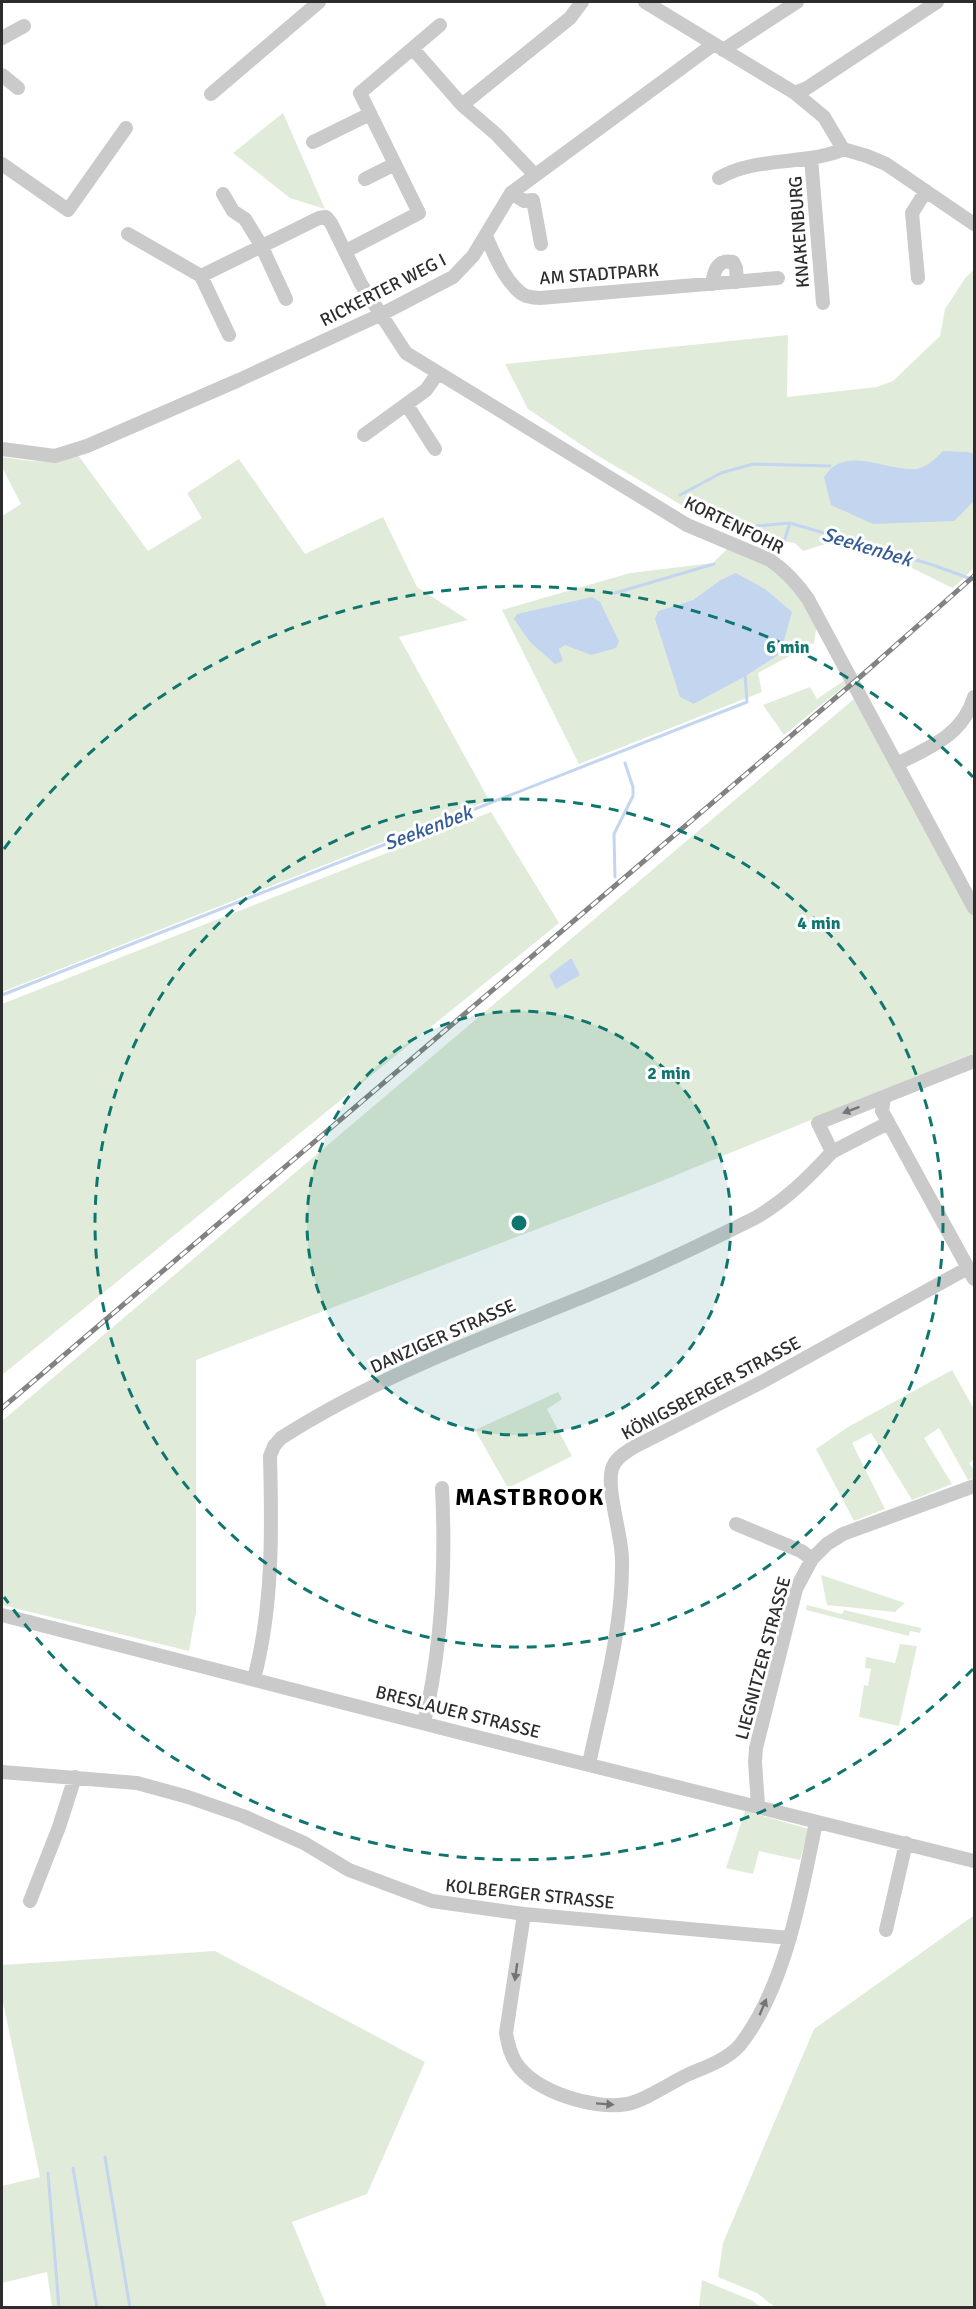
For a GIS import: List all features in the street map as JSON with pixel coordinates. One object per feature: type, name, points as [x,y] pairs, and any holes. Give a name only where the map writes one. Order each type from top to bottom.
[{"type":"street","points":[[211,94],[319,2]]},
{"type":"street","points":[[462,105],[570,18],[582,2]]},
{"type":"street","points":[[645,2],[795,93],[824,117],[843,149],[886,164],[975,224]]},
{"type":"street","name":"RICKERTER WEG I","points":[[2,449],[56,456],[87,446],[190,403],[382,314],[453,277],[473,256],[511,193],[534,174],[718,47],[797,2]]},
{"type":"street","points":[[795,93],[807,88],[937,2]]},
{"type":"street","points":[[2,38],[24,26]]},
{"type":"street","points":[[346,251],[418,213],[360,93],[440,26]]},
{"type":"street","points":[[413,50],[462,105],[496,134],[534,174]]},
{"type":"street","points":[[2,75],[18,87]]},
{"type":"street","points":[[313,142],[370,114]]},
{"type":"street","points":[[2,164],[68,210],[126,128]]},
{"type":"street","points":[[719,178],[740,168],[811,158],[838,153],[843,149]]},
{"type":"street","name":"KNAKENBURG","points":[[811,158],[823,303]]},
{"type":"street","points":[[365,179],[395,164]]},
{"type":"street","points":[[918,278],[912,213],[926,191]]},
{"type":"street","points":[[511,193],[524,201],[534,200],[541,244]]},
{"type":"street","points":[[223,194],[233,211],[245,219],[261,245],[286,299]]},
{"type":"street","name":"KORTENFOHR","points":[[261,245],[319,218],[326,217],[332,224],[361,284],[406,353],[521,421],[687,525],[770,560],[781,568],[796,582],[808,599],[975,908]]},
{"type":"street","points":[[128,234],[201,276],[229,334]]},
{"type":"street","name":"AM STADTPARK","points":[[486,236],[507,276],[526,296],[540,298],[778,278]]},
{"type":"street","points":[[201,276],[261,245]]},
{"type":"street","points":[[712,284],[714,271],[720,263],[728,261],[733,262],[736,268],[737,282]]},
{"type":"street","points":[[364,435],[426,390],[438,373]]},
{"type":"street","points":[[407,405],[435,449]]},
{"type":"street","points":[[897,764],[943,740],[957,729],[970,713],[975,697]]},
{"type":"street","points":[[832,1152],[818,1123],[975,1061]]},
{"type":"street","points":[[884,1097],[882,1111],[971,1274]]},
{"type":"street","name":"DANZIGER STRASSE","points":[[254,1679],[262,1648],[267,1607],[271,1534],[270,1456],[274,1446],[281,1438],[385,1379],[463,1344],[590,1294],[755,1218],[771,1209],[808,1178],[832,1152],[888,1123]]},
{"type":"street","name":"KÖNIGSBERGER STRASSE","points":[[589,1764],[620,1606],[622,1558],[620,1530],[610,1490],[612,1469],[618,1458],[634,1447],[971,1274]]},
{"type":"street","name":"LIEGNITZER STRASSE","points":[[758,1805],[755,1762],[761,1727],[796,1589],[812,1559],[827,1544],[843,1533],[975,1486]]},
{"type":"street","points":[[424,1723],[440,1626],[444,1570],[442,1488]]},
{"type":"street","points":[[736,1524],[801,1551],[812,1559]]},
{"type":"street","name":"BRESLAUER STRASSE","points":[[2,1615],[975,1861]]},
{"type":"street","name":"KOLBERGER STRASSE","points":[[2,1773],[137,1783],[232,1812],[304,1843],[349,1870],[432,1901],[524,1914],[790,1938]]},
{"type":"street","points":[[30,1900],[59,1827],[75,1777]]},
{"type":"street","points":[[524,1914],[506,2033],[508,2046],[516,2064],[533,2080],[579,2101],[610,2105],[629,2104],[715,2063],[738,2047],[760,2014],[790,1938],[816,1822]]},
{"type":"street","points":[[886,1930],[906,1843]]},
{"type":"green space","points":[[283,113],[325,209],[290,198],[233,153]]},
{"type":"green space","points":[[974,270],[974,568],[953,588],[883,554],[855,544],[834,542],[803,551],[795,543],[733,533],[705,519],[595,454],[528,409],[505,364],[788,335],[787,397],[877,387],[893,381],[940,336],[945,309],[966,277]]},
{"type":"green space","points":[[78,455],[148,551],[202,518],[187,493],[239,459],[305,554],[383,517],[417,587],[468,620],[399,637],[489,800],[2,992],[2,516],[21,504],[2,467],[2,457],[49,461]]},
{"type":"green space","points":[[727,549],[779,570],[817,623],[814,643],[758,673],[762,692],[579,764],[502,610],[630,573],[713,563]],"holes":[[[719,581],[780,654],[694,704],[658,611],[693,600]],[[517,614],[591,655],[566,644],[559,649],[560,655]]]},
{"type":"green space","points":[[845,680],[847,684],[784,735],[763,705],[810,687],[817,699]]},
{"type":"green space","points":[[854,699],[974,915],[974,1053],[652,1185],[196,1360],[196,1612],[189,1651],[2,1605],[2,1421]]},
{"type":"green space","points":[[491,812],[559,923],[2,1375],[2,1004]]},
{"type":"green space","points":[[952,1370],[974,1409],[974,1460],[969,1463],[974,1470],[974,1478],[968,1480],[939,1428],[924,1438],[952,1484],[912,1500],[871,1433],[852,1443],[885,1509],[854,1521],[816,1449],[848,1427]]},
{"type":"green space","points":[[558,1392],[562,1399],[547,1409],[572,1456],[508,1488],[475,1430]]},
{"type":"green space","points":[[821,1575],[905,1603],[895,1612],[827,1605]]},
{"type":"green space","points":[[807,1605],[842,1614],[844,1610],[921,1628],[920,1633],[910,1631],[909,1636],[806,1610]]},
{"type":"green space","points":[[900,1644],[917,1646],[899,1726],[859,1717],[864,1685],[868,1686],[871,1669],[865,1668],[866,1657],[895,1663]]},
{"type":"green space","points":[[745,1811],[809,1829],[800,1860],[759,1851],[753,1874],[726,1868]]},
{"type":"green space","points":[[973,1916],[974,2307],[775,2307],[757,2293],[718,2277],[723,2243],[814,2029]]},
{"type":"green space","points":[[215,1951],[425,2062],[367,2194],[292,2222],[327,2307],[52,2307],[47,2272],[2,2283],[2,2186],[40,2177],[2,1998],[2,1965]]},
{"type":"green space","points":[[702,2280],[751,2300],[761,2307],[699,2307]]},
{"type":"water","points":[[943,451],[974,454],[974,501],[954,521],[873,524],[831,505],[824,477],[833,467],[843,462],[866,461],[904,469],[916,469],[927,465]]},
{"type":"water","points":[[736,573],[765,589],[792,612],[780,654],[694,704],[680,697],[655,619],[658,611],[693,600],[719,581]]},
{"type":"water","points":[[592,597],[600,602],[619,641],[616,648],[591,655],[565,645],[559,649],[563,661],[555,664],[530,642],[514,619],[517,614]]},
{"type":"water","points":[[570,959],[580,975],[556,989],[549,975]]},
{"type":"waterway","points":[[680,495],[721,473],[753,464],[830,466]]},
{"type":"waterway","points":[[756,526],[790,523]]},
{"type":"waterway","name":"Seekenbek","points":[[780,554],[790,523],[933,565],[974,580]]},
{"type":"waterway","points":[[615,593],[714,564]]},
{"type":"waterway","name":"Seekenbek","points":[[2,995],[747,702],[745,674]]},
{"type":"waterway","points":[[615,877],[614,834],[633,796],[633,787],[625,763]]},
{"type":"waterway","points":[[105,2157],[130,2308]]},
{"type":"waterway","points":[[73,2168],[97,2308]]},
{"type":"waterway","points":[[48,2173],[59,2308]]},
{"type":"railway","points":[[2,1408],[860,677],[974,576]]},
{"type":"district","name":"MASTBROOK","points":[[530,1497]]}]
